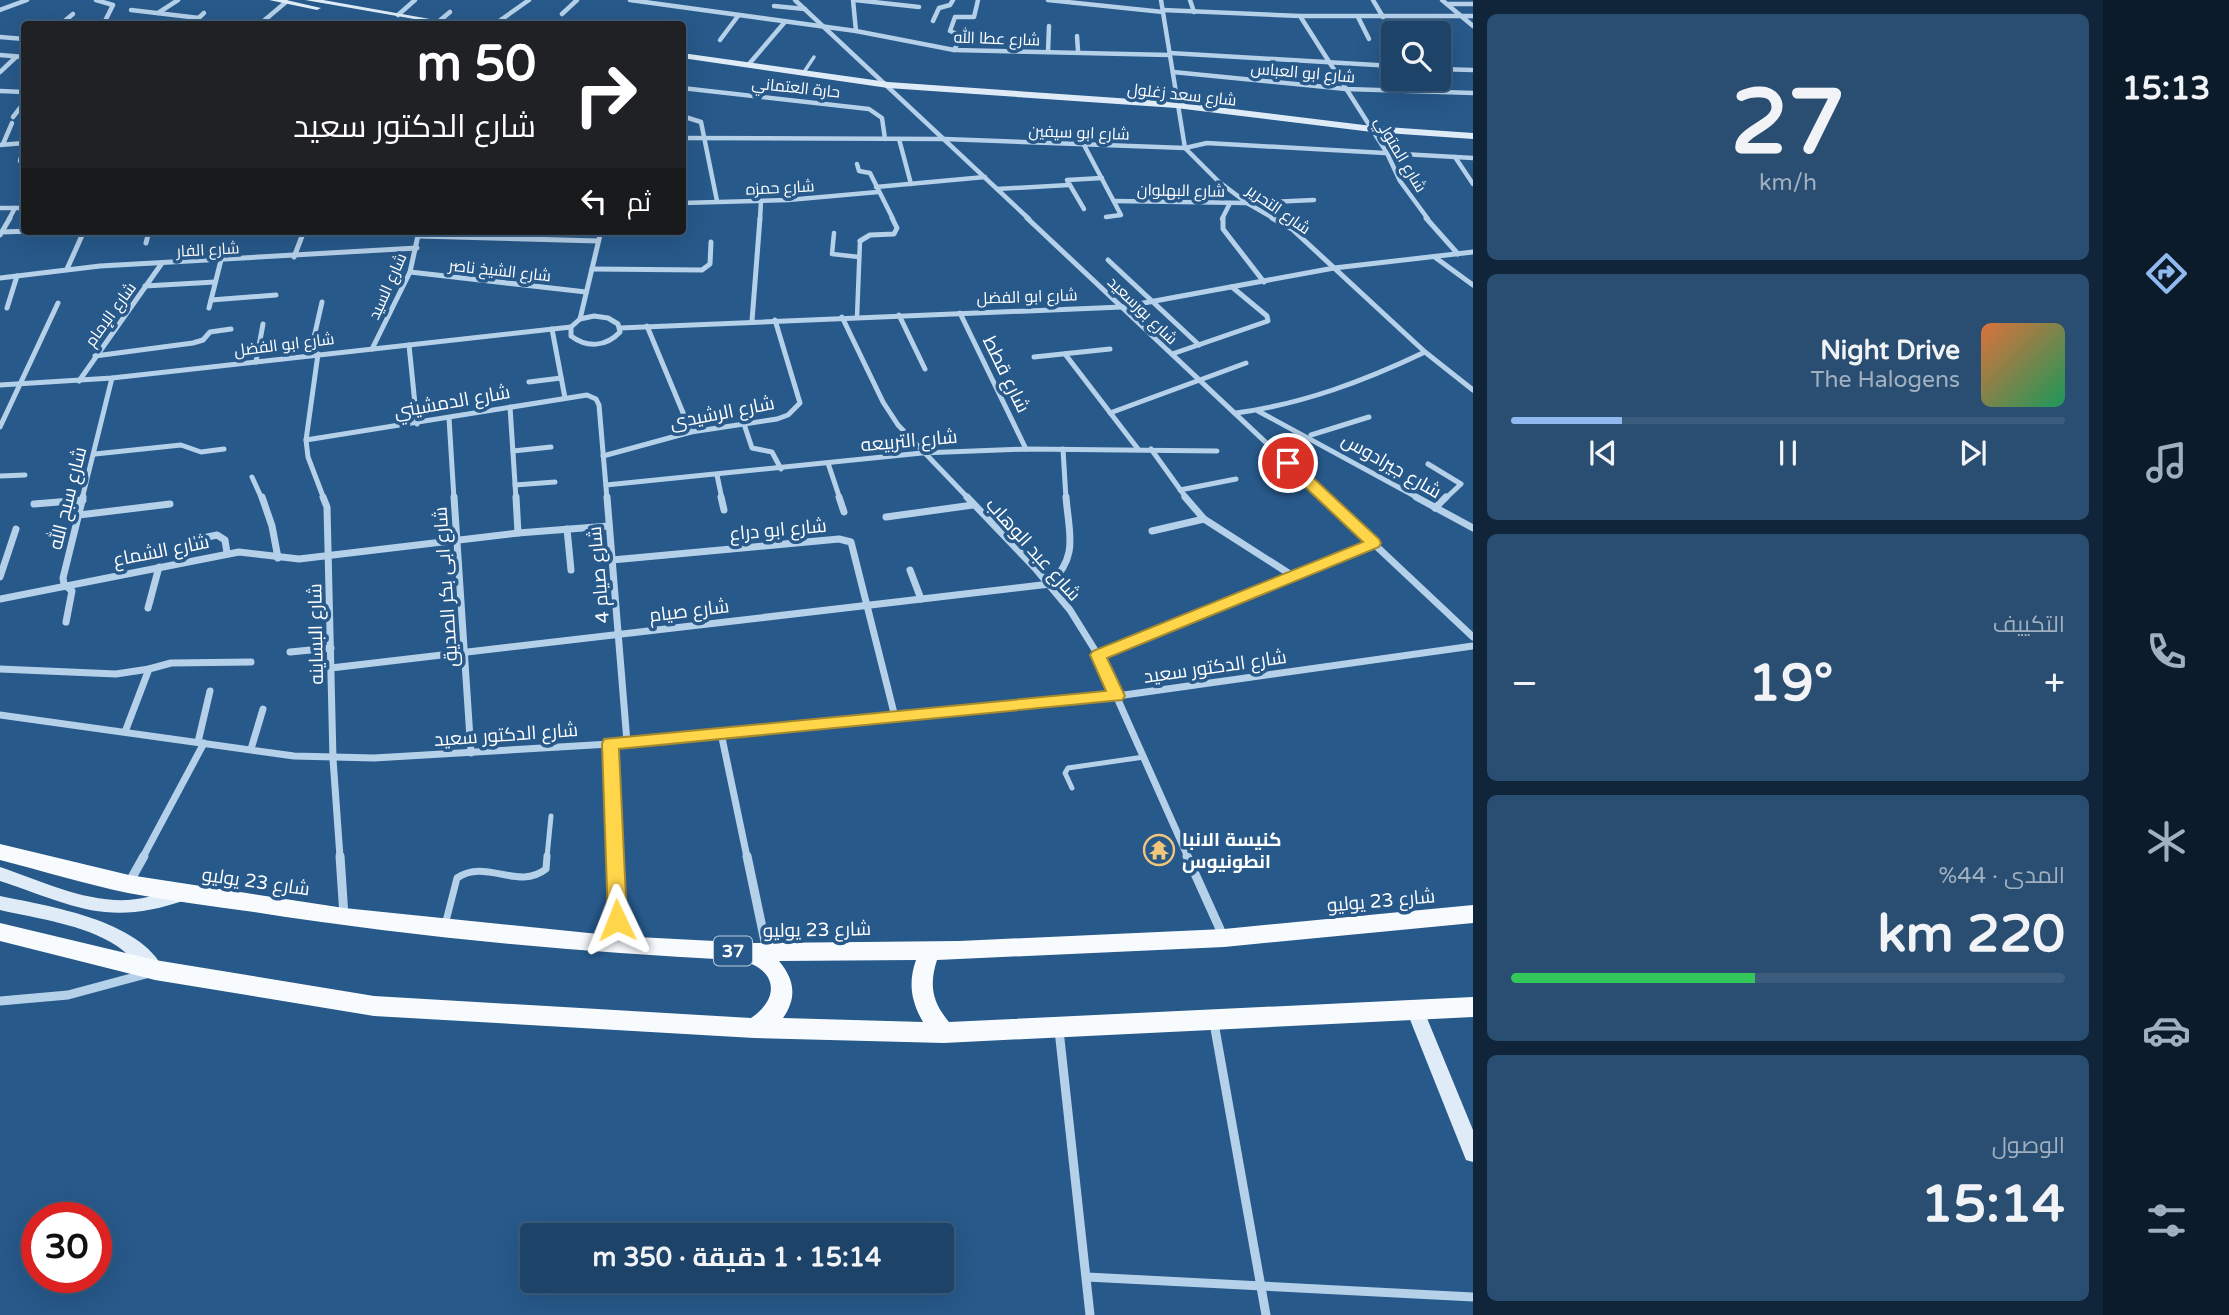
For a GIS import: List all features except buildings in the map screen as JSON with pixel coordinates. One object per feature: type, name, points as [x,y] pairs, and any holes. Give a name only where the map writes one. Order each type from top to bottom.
[{"type":"main road","name":"شارع 23 يوليو","points":[[0,852],[129,884],[344,917],[618,945],[760,952],[930,950],[1224,937],[1473,914]]},
{"type":"main road","points":[[0,932],[155,970],[374,1006],[754,1027],[944,1033],[1214,1022],[1473,1007]]},
{"type":"main road","points":[[930,950],[920,984],[923,1001],[931,1018],[944,1033]]},
{"type":"main road","points":[[754,1027],[773,1017],[782,1000],[782,981],[760,952]]},
{"type":"street","points":[[0,9],[27,0]]},
{"type":"street","points":[[96,0],[113,5],[106,21]]},
{"type":"street","points":[[157,13],[178,0]]},
{"type":"street","points":[[273,0],[390,21]]},
{"type":"street","points":[[309,0],[432,21]]},
{"type":"street","points":[[398,15],[415,0]]},
{"type":"street","points":[[499,21],[529,0]]},
{"type":"street","points":[[562,14],[577,0]]},
{"type":"street","name":"شارع عطا الله","points":[[630,0],[856,31],[954,50],[1170,54],[1381,65]]},
{"type":"street","name":"شارع بورسعيد","points":[[795,0],[1473,637]]},
{"type":"street","points":[[856,31],[854,0],[919,7]]},
{"type":"street","points":[[933,20],[939,8],[949,6],[953,0]]},
{"type":"street","points":[[954,50],[962,36],[950,31],[955,18],[974,17],[978,0]]},
{"type":"street","points":[[1048,0],[1163,11],[1358,17],[1473,16]]},
{"type":"street","points":[[1106,6],[1107,0]]},
{"type":"street","points":[[1161,0],[1176,106],[1185,148]]},
{"type":"street","points":[[1190,0],[1194,12]]},
{"type":"street","points":[[1373,0],[1383,17]]},
{"type":"street","points":[[264,21],[286,2]]},
{"type":"street","points":[[1444,2],[1473,4]]},
{"type":"street","points":[[1444,2],[1473,26]]},
{"type":"street","points":[[774,6],[806,9]]},
{"type":"street","points":[[131,10],[199,18]]},
{"type":"street","points":[[439,21],[450,12]]},
{"type":"street","points":[[196,21],[204,13]]},
{"type":"street","points":[[65,21],[73,14]]},
{"type":"street","points":[[720,40],[738,16]]},
{"type":"street","name":"شارع المتولي","points":[[1300,16],[1387,153],[1392,168],[1407,193],[1458,254]]},
{"type":"street","points":[[1358,17],[1369,39]]},
{"type":"street","points":[[750,64],[784,23]]},
{"type":"street","points":[[1048,52],[1049,26]]},
{"type":"street","points":[[1077,36],[1078,51]]},
{"type":"street","points":[[0,37],[21,39]]},
{"type":"street","points":[[0,55],[21,57]]},
{"type":"street","name":"شارع سعد زغلول","points":[[686,56],[888,85],[1176,106],[1372,129],[1473,136]]},
{"type":"street","points":[[0,72],[16,57]]},
{"type":"street","name":"شارع سعد زغلول","points":[[686,64],[870,86],[888,85]]},
{"type":"street","points":[[1451,69],[1473,70]]},
{"type":"street","name":"شارع ابو العباس","points":[[1173,72],[1346,89],[1473,93]]},
{"type":"street","name":"حارة العتماني","points":[[686,88],[869,109],[882,118],[885,139]]},
{"type":"street","points":[[0,91],[21,92]]},
{"type":"street","points":[[13,117],[21,107]]},
{"type":"street","points":[[686,117],[699,119],[717,201]]},
{"type":"street","points":[[12,123],[1,144],[21,144]]},
{"type":"street","name":"شارع ابو سيفين","points":[[686,138],[945,139],[1185,148],[1207,143],[1473,158]]},
{"type":"street","points":[[899,139],[911,184]]},
{"type":"street","name":"شارع البهلوان","points":[[1084,145],[1121,215],[1106,217]]},
{"type":"street","name":"شارع التحرير","points":[[1185,148],[1218,181],[1247,203],[1292,229],[1425,352],[1473,390]]},
{"type":"street","points":[[20,161],[21,157]]},
{"type":"street","points":[[1455,158],[1473,184]]},
{"type":"street","points":[[857,164],[859,171],[870,173],[897,231],[888,236],[864,236],[860,241]]},
{"type":"street","name":"شارع حمزه","points":[[686,203],[761,201],[985,177]]},
{"type":"street","points":[[1084,209],[1067,181],[1102,178]]},
{"type":"street","points":[[997,189],[1069,185]]},
{"type":"street","name":"شارع البهلوان","points":[[1114,201],[1247,203],[1314,200]]},
{"type":"street","points":[[752,321],[761,201]]},
{"type":"street","points":[[1230,203],[1222,220],[1223,229],[1264,282]]},
{"type":"street","points":[[0,208],[21,208]]},
{"type":"street","points":[[1,234],[15,208]]},
{"type":"street","points":[[1,234],[21,232]]},
{"type":"street","points":[[67,269],[82,235]]},
{"type":"street","points":[[146,243],[148,235]]},
{"type":"street","points":[[294,257],[302,235]]},
{"type":"street","name":"شارع السيد","points":[[372,348],[410,272],[419,235]]},
{"type":"street","points":[[487,235],[598,241]]},
{"type":"street","points":[[580,319],[600,235]]},
{"type":"street","points":[[592,268],[702,270],[710,264],[711,242]]},
{"type":"street","name":"شارع الفار","points":[[0,278],[67,269],[417,248]]},
{"type":"street","name":"شارع ابو الفضل","points":[[620,328],[1122,307],[1334,268],[1473,252]]},
{"type":"street","points":[[1436,258],[1473,285]]},
{"type":"street","points":[[209,308],[221,260]]},
{"type":"street","points":[[1108,260],[1199,345]]},
{"type":"street","name":"شارع الإمام","points":[[79,381],[162,263]]},
{"type":"street","name":"شارع الشيخ ناصر","points":[[410,272],[586,292]]},
{"type":"street","points":[[7,308],[17,276]]},
{"type":"street","points":[[145,286],[215,282]]},
{"type":"street","points":[[1172,354],[1269,320],[1232,288]]},
{"type":"street","points":[[211,300],[276,295]]},
{"type":"street","name":"شارع البساينه","points":[[322,302],[306,440],[308,457],[327,508],[333,759],[344,917]]},
{"type":"street","points":[[0,427],[58,303]]},
{"type":"street","name":"شارع قطط","points":[[960,313],[1026,449]]},
{"type":"street","points":[[900,315],[925,369]]},
{"type":"street","points":[[594,316],[608,318],[620,328],[617,337],[597,345],[575,340],[571,336],[571,327],[580,319],[594,316]]},
{"type":"street","name":"شارع عبد الوهاب","points":[[842,317],[883,402],[922,453],[1050,584],[1098,655],[1224,937]]},
{"type":"street","name":"شارع الرشيدى","points":[[603,456],[691,432],[788,415],[800,402],[775,320]]},
{"type":"street","points":[[256,362],[263,324]]},
{"type":"street","points":[[647,326],[691,432]]},
{"type":"street","name":"شارع ابو الفضل","points":[[0,385],[112,378],[571,327]]},
{"type":"street","points":[[95,356],[193,343],[203,341],[214,330],[231,329]]},
{"type":"street","points":[[552,329],[565,397]]},
{"type":"street","points":[[409,345],[417,424]]},
{"type":"street","points":[[1034,358],[1110,349]]},
{"type":"street","points":[[1236,413],[1258,411],[1353,384],[1425,352]]},
{"type":"street","points":[[1065,354],[1138,449]]},
{"type":"street","points":[[1110,413],[1246,363]]},
{"type":"street","name":"شارع سبح الله","points":[[65,622],[72,591],[65,585],[63,578],[112,378]]},
{"type":"street","points":[[529,382],[561,378]]},
{"type":"street","name":"شارع الدمشيني","points":[[306,440],[417,424],[565,397],[587,395],[596,398],[599,405]]},
{"type":"street","name":"شارع صيام 4","points":[[599,405],[627,742]]},
{"type":"street","points":[[416,412],[444,407]]},
{"type":"street","points":[[510,407],[518,533]]},
{"type":"street","name":"شارع جيرادوس","points":[[1258,411],[1311,435],[1435,509],[1473,528]]},
{"type":"street","points":[[1311,435],[1344,424],[1357,424],[1368,417]]},
{"type":"street","name":"شارع ابى بكر الصديق","points":[[449,418],[471,753]]},
{"type":"street","points":[[744,424],[752,448],[772,452],[781,469]]},
{"type":"street","points":[[95,454],[181,445],[201,452],[224,449]]},
{"type":"street","points":[[513,451],[551,447]]},
{"type":"street","name":"شارع التربيعه","points":[[606,485],[922,453],[1026,449],[1217,451]]},
{"type":"street","points":[[1050,584],[1065,569],[1070,552],[1063,449]]},
{"type":"street","points":[[1151,449],[1204,519],[1293,576]]},
{"type":"street","points":[[828,463],[844,512]]},
{"type":"street","points":[[1428,464],[1461,484],[1435,509]]},
{"type":"street","points":[[0,476],[25,475]]},
{"type":"street","points":[[717,475],[724,510]]},
{"type":"street","points":[[252,478],[268,511],[278,558]]},
{"type":"street","points":[[1180,490],[1236,479]]},
{"type":"street","points":[[515,485],[555,482]]},
{"type":"street","points":[[34,504],[83,500]]},
{"type":"street","points":[[79,515],[170,504]]},
{"type":"street","points":[[886,517],[973,505]]},
{"type":"street","points":[[1152,531],[1204,519]]},
{"type":"street","name":"شارع الشماع","points":[[0,600],[227,553],[250,552],[299,559],[518,533],[609,526]]},
{"type":"street","points":[[0,577],[16,529]]},
{"type":"street","points":[[567,529],[571,570]]},
{"type":"street","points":[[188,541],[217,535],[225,540],[227,553]]},
{"type":"street","name":"شارع ابو دراع","points":[[612,560],[845,540],[853,546],[895,717]]},
{"type":"street","points":[[1098,655],[1374,543]]},
{"type":"street","points":[[148,608],[159,567]]},
{"type":"street","points":[[910,570],[921,599]]},
{"type":"street","name":"شارع صيام","points":[[331,668],[1050,584]]},
{"type":"street","name":"شارع الدكتور سعيد","points":[[0,715],[333,759],[471,753],[610,744],[1117,696],[1473,646]]},
{"type":"street","points":[[290,652],[331,648]]},
{"type":"street","points":[[0,669],[116,674],[171,663],[251,662]]},
{"type":"street","points":[[125,732],[149,669]]},
{"type":"street","points":[[129,884],[201,743],[210,691]]},
{"type":"street","points":[[251,749],[263,709]]},
{"type":"street","points":[[721,733],[760,952]]},
{"type":"street","points":[[610,744],[618,945]]},
{"type":"street","points":[[0,874],[95,904],[123,907],[153,903],[183,893]]},
{"type":"street","points":[[0,903],[78,921],[116,934],[132,944],[155,970],[68,995],[0,1001]]},
{"type":"street","points":[[1416,1012],[1473,1153]]},
{"type":"street","points":[[1214,1022],[1266,1315]]},
{"type":"street","points":[[1058,1029],[1090,1315]]},
{"type":"street","points":[[1087,1278],[1473,1297]]},
{"type":"lane","points":[[804,72],[814,57]]},
{"type":"lane","points":[[834,233],[832,254],[859,257]]},
{"type":"lane","points":[[857,317],[860,241]]},
{"type":"lane","points":[[1072,788],[1065,773],[1068,768],[1144,757]]},
{"type":"lane","points":[[444,928],[457,878],[462,873],[475,871],[531,878],[542,874],[546,869],[551,816]]},
{"type":"place","name":"كنيسة الانبا انطونيوس","points":[[1159,850]]},
{"type":"route","points":[[617,920],[610,744],[1117,696],[1098,655],[1374,543],[1288,463]]}]
